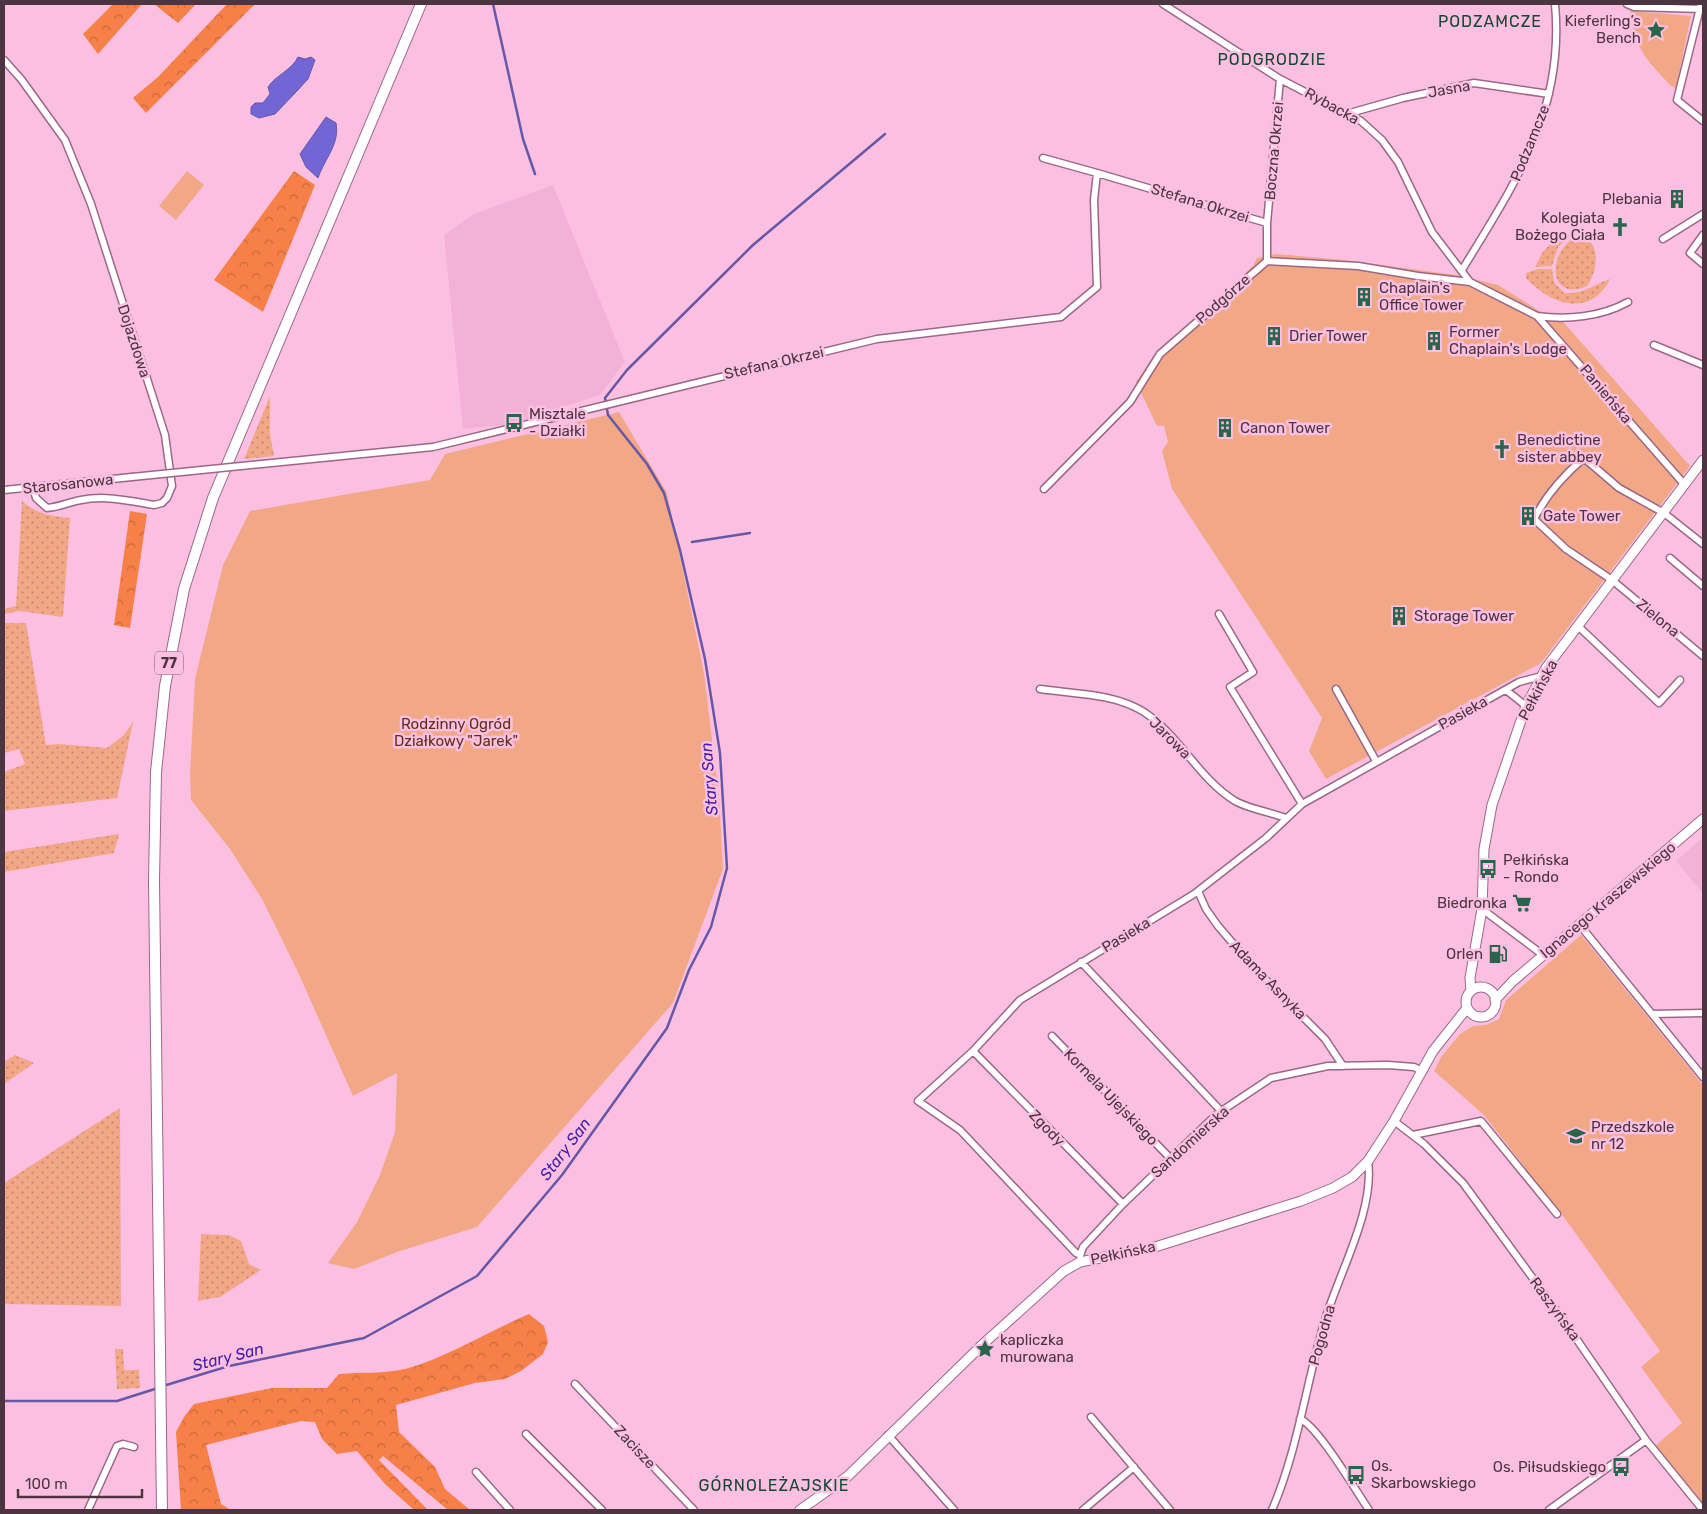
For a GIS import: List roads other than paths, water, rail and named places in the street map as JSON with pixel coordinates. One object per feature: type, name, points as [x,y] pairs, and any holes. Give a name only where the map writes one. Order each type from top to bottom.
[{"type":"main road","name":"77","points":[[162,1510],[154,817],[160,727],[172,645],[196,548],[228,458],[421,4]]},
{"type":"street","name":"Rybacka","points":[[1163,4],[1280,79],[1350,113],[1382,140],[1398,162],[1432,232],[1470,282]]},
{"type":"street","name":"Podzamcze","points":[[1462,270],[1517,180],[1543,116],[1555,71],[1555,4]]},
{"type":"street","points":[[1628,5],[1689,10],[1702,7]]},
{"type":"street","points":[[1702,7],[1693,29],[1677,100],[1703,120]]},
{"type":"street","name":"Dojazdowa","points":[[4,60],[21,79],[65,140],[91,204],[164,435],[172,486],[167,498],[162,503],[154,505],[103,498],[82,500],[58,508],[47,508],[36,498],[34,487]]},
{"type":"street","name":"Boczna Okrzei","points":[[1267,223],[1280,79]]},
{"type":"street","name":"Jasna","points":[[1350,113],[1404,98],[1474,83],[1549,94]]},
{"type":"street","name":"Stefana Okrzei","points":[[1043,158],[1267,223],[1267,260]]},
{"type":"street","name":"Stefana Okrzei","points":[[332,457],[433,447],[877,339],[1061,317],[1097,287],[1094,200],[1097,173]]},
{"type":"street","points":[[1664,239],[1703,214]]},
{"type":"street","points":[[1703,235],[1690,253],[1703,264]]},
{"type":"street","points":[[1267,260],[1358,266],[1470,282]]},
{"type":"street","name":"Podgórze","points":[[1044,489],[1130,402],[1160,354],[1267,260]]},
{"type":"street","name":"Panieńska","points":[[1470,282],[1537,316],[1684,484]]},
{"type":"street","points":[[1537,316],[1558,319],[1615,309],[1628,302]]},
{"type":"street","points":[[1654,345],[1703,365]]},
{"type":"street","name":"Starosanowa","points":[[4,490],[332,457]]},
{"type":"street","name":"Zielona","points":[[1664,513],[1619,488],[1584,458],[1573,467],[1543,502],[1534,519],[1566,549],[1612,580],[1703,656]]},
{"type":"street","name":"Pełkińska","points":[[1471,991],[1470,978],[1482,909],[1484,849],[1492,805],[1526,706],[1542,676],[1703,460]]},
{"type":"street","points":[[1664,513],[1703,544]]},
{"type":"street","points":[[1670,558],[1703,586]]},
{"type":"street","points":[[1218,614],[1252,672],[1230,686],[1302,804]]},
{"type":"street","points":[[1578,626],[1659,703],[1680,680]]},
{"type":"street","name":"Pasieka","points":[[1080,1258],[960,1130],[918,1101],[973,1051],[1020,1000],[1198,891],[1266,838],[1302,804],[1519,682],[1542,676]]},
{"type":"street","name":"Jarowa","points":[[1040,689],[1111,698],[1143,712],[1160,724],[1216,784],[1236,801],[1286,818]]},
{"type":"street","points":[[1336,689],[1376,761]]},
{"type":"street","points":[[1506,690],[1526,706]]},
{"type":"street","name":"Ignacego Kraszewskiego","points":[[1495,1000],[1513,981],[1703,819]]},
{"type":"street","name":"Adama Asnyka","points":[[1198,891],[1206,909],[1218,926],[1255,969],[1325,1039],[1342,1066]]},
{"type":"street","points":[[1482,909],[1543,955]]},
{"type":"street","points":[[1579,924],[1703,1077]]},
{"type":"street","points":[[1081,962],[1221,1112]]},
{"type":"street","name":"Pełkińska","points":[[1473,963],[1481,988]]},
{"type":"street","name":"Ignacego Kraszewskiego","points":[[1491,991],[1513,981]]},
{"type":"street","points":[[1481,988],[1491,991],[1495,1000],[1495,1007],[1490,1014],[1483,1017],[1474,1016],[1467,1008],[1466,998],[1471,991],[1481,988]]},
{"type":"street","name":"Pełkińska","points":[[800,1510],[848,1476],[888,1435],[1043,1288],[1080,1258],[1155,1248],[1301,1201],[1333,1188],[1352,1177],[1368,1161],[1394,1121],[1433,1051],[1451,1031],[1467,1008]]},
{"type":"street","points":[[1652,1014],[1703,1013]]},
{"type":"street","name":"Pełkińska","points":[[1451,1031],[1474,1016]]},
{"type":"street","name":"Kornela Ujejskiego","points":[[1052,1036],[1170,1158]]},
{"type":"street","name":"Zgody","points":[[973,1051],[1124,1204]]},
{"type":"street","name":"Sandomierska","points":[[1080,1258],[1083,1247],[1170,1158],[1221,1112],[1271,1078],[1328,1066],[1388,1065],[1414,1067],[1422,1071]]},
{"type":"street","points":[[1413,1135],[1481,1120],[1557,1214]]},
{"type":"street","name":"Raszyńska","points":[[1394,1121],[1413,1135],[1463,1183],[1562,1318],[1646,1440],[1703,1510]]},
{"type":"street","name":"Pogodna","points":[[1272,1510],[1290,1461],[1325,1320],[1368,1199],[1370,1175],[1368,1161]]},
{"type":"street","name":"Zacisze","points":[[575,1384],[694,1510]]},
{"type":"street","points":[[1091,1417],[1170,1510]]},
{"type":"street","points":[[1300,1419],[1306,1422],[1318,1436],[1369,1510]]},
{"type":"street","points":[[526,1434],[602,1510]]},
{"type":"street","points":[[888,1435],[954,1510]]},
{"type":"street","points":[[1549,1510],[1646,1440]]},
{"type":"street","points":[[88,1510],[117,1446],[123,1444],[134,1446]]},
{"type":"street","points":[[1083,1510],[1134,1467]]},
{"type":"street","points":[[476,1472],[510,1510]]},
{"type":"waterway","points":[[493,4],[523,139],[535,174]]},
{"type":"waterway","name":"Stary San","points":[[163,1386],[229,1366],[364,1338],[477,1276],[562,1175],[667,1028],[689,970],[711,927],[727,868],[720,753],[705,659],[680,550],[664,493],[647,464],[608,415],[605,398],[627,370],[753,245],[885,134]]},
{"type":"waterway","points":[[692,542],[750,533]]},
{"type":"waterway","name":"Stary San","points":[[4,1401],[117,1401],[158,1388]]},
{"type":"place","name":"Kieferling’s Bench","points":[[1656,30]]},
{"type":"place","name":"Plebania","points":[[1677,199]]},
{"type":"place","name":"Kolegiata Bożego Ciała","points":[[1620,227]]},
{"type":"place","name":"Chaplain's Office Tower","points":[[1364,297]]},
{"type":"place","name":"Drier Tower","points":[[1274,336]]},
{"type":"place","name":"Former Chaplain's Lodge","points":[[1434,341]]},
{"type":"place","name":"Misztale - Działki","points":[[514,423]]},
{"type":"place","name":"Canon Tower","points":[[1225,428]]},
{"type":"place","name":"Benedictine sister abbey","points":[[1502,449]]},
{"type":"place","name":"Gate Tower","points":[[1528,516]]},
{"type":"place","name":"Storage Tower","points":[[1399,616]]},
{"type":"place","name":"Pełkińska - Rondo","points":[[1488,869]]},
{"type":"place","name":"Biedronka","points":[[1522,903]]},
{"type":"place","name":"Orlen","points":[[1498,954]]},
{"type":"place","name":"Przedszkole nr 12","points":[[1576,1136]]},
{"type":"place","name":"kapliczka murowana","points":[[985,1349]]},
{"type":"place","name":"Os. Piłsudskiego","points":[[1621,1467]]},
{"type":"place","name":"Os. Skarbowskiego","points":[[1356,1475]]},
{"type":"district","name":"PODZAMCZE","points":[[1490,21]]},
{"type":"district","name":"PODGRODZIE","points":[[1272,59]]},
{"type":"district","name":"GÓRNOLEŻAJSKIE","points":[[774,1485]]},
{"type":"park label","name":"Rodzinny Ogród Działkowy \"Jarek\"","points":[[456,732]]}]
